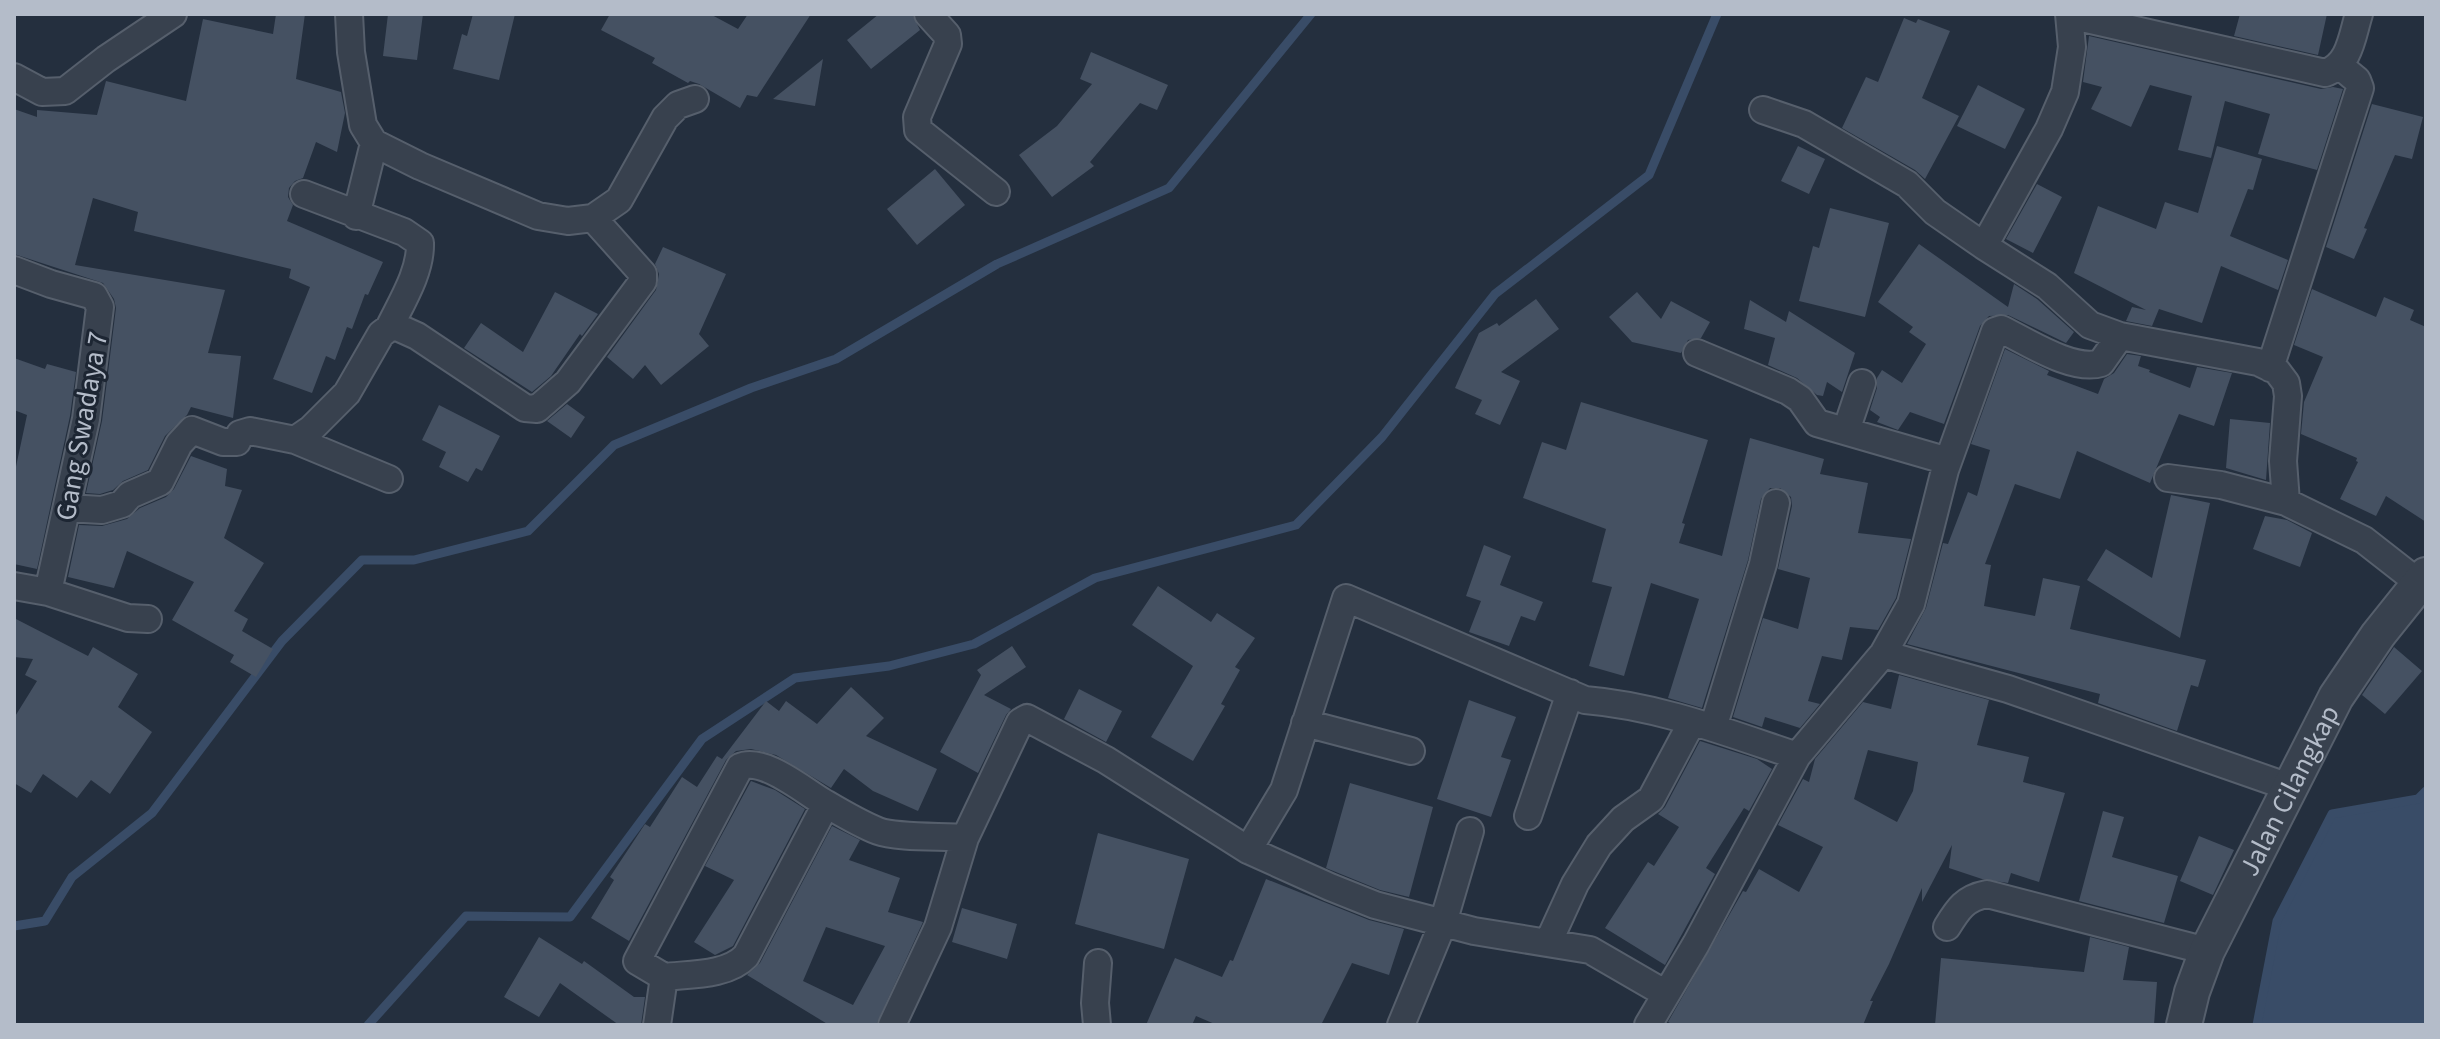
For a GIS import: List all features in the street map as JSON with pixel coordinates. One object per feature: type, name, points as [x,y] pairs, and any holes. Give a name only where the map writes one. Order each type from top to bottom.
[{"type":"street","points":[[14,77],[42,92],[65,91],[173,14]]},
{"type":"street","points":[[349,14],[351,52],[363,125],[374,143],[538,216],[568,221],[593,218],[619,200],[665,118],[678,105],[695,99]]},
{"type":"street","points":[[928,14],[947,35],[948,44],[917,117],[918,130],[996,192]]},
{"type":"street","points":[[1984,246],[2049,129],[2065,92],[2072,47],[2069,14],[2325,73],[2340,66],[2359,14]]},
{"type":"street","points":[[2270,368],[2360,88],[2357,80],[2340,66]]},
{"type":"street","points":[[1763,110],[1804,124],[1907,184],[1935,212],[2047,286],[2090,325],[2120,336],[2258,362],[2277,371],[2286,383],[2288,396],[2283,461],[2286,502]]},
{"type":"street","points":[[356,216],[374,143]]},
{"type":"street","points":[[295,440],[311,429],[347,393],[381,334],[389,328],[421,252],[420,243],[404,232],[304,194]]},
{"type":"street","points":[[389,328],[397,327],[417,336],[525,408],[537,409],[568,382],[643,281],[643,274],[593,218]]},
{"type":"street","name":"Gang Swadaya 7","points":[[14,270],[94,296],[100,307],[86,419],[48,592]]},
{"type":"street","points":[[1648,1025],[1797,756],[1883,654],[1911,604],[1948,461],[1995,331],[2001,329],[2067,361],[2085,366],[2101,363],[2120,336]]},
{"type":"street","points":[[1697,353],[1788,391],[1800,399],[1817,423],[1948,461]]},
{"type":"street","points":[[1846,431],[1862,383]]},
{"type":"street","points":[[67,508],[102,510],[122,504],[130,495],[160,482],[179,444],[192,430],[223,442],[237,442],[240,434],[250,431],[295,440],[389,479]]},
{"type":"street","points":[[2168,478],[2221,485],[2286,502],[2364,540],[2423,579]]},
{"type":"street","points":[[1548,943],[1575,884],[1599,845],[1623,819],[1651,799],[1703,725],[1763,564],[1776,503]]},
{"type":"street","name":"Jalan Cilangkap","points":[[2184,1025],[2207,951],[2336,697],[2378,635],[2423,579]]},
{"type":"street","points":[[14,586],[48,592],[128,618],[148,619]]},
{"type":"street","points":[[1248,850],[1284,790],[1346,598],[1585,700],[1615,703],[1703,725],[1797,756]]},
{"type":"street","points":[[1883,654],[2008,689],[2289,787]]},
{"type":"street","points":[[1528,816],[1570,693]]},
{"type":"street","points":[[892,1025],[938,927],[965,838],[1020,722],[1027,718],[1106,760],[1248,850],[1375,905],[1443,923],[1590,950],[1666,994]]},
{"type":"street","points":[[1305,723],[1411,751]]},
{"type":"street","points":[[826,804],[746,956],[728,968],[664,977],[637,961],[740,767],[749,763],[768,770],[881,833],[965,838]]},
{"type":"street","points":[[1401,1025],[1443,923],[1470,831]]},
{"type":"street","points":[[1947,927],[1959,908],[1971,897],[1987,894],[2207,951]]},
{"type":"street","points":[[1097,1025],[1098,963]]},
{"type":"street","points":[[657,1025],[664,977]]},
{"type":"water","points":[[2426,791],[2426,1025],[2257,1025],[2277,921],[2332,814],[2418,799]]},
{"type":"building","points":[[276,14],[305,14],[296,79],[341,92],[345,113],[337,152],[316,142],[303,178],[289,188],[288,197],[293,205],[287,221],[383,262],[368,295],[365,294],[352,329],[347,327],[335,360],[326,356],[312,393],[273,379],[310,287],[289,278],[291,269],[134,231],[138,212],[93,198],[75,265],[225,290],[208,353],[241,356],[233,418],[191,407],[165,436],[148,470],[123,481],[113,490],[100,494],[86,493],[102,421],[116,308],[103,283],[14,254],[14,109],[37,117],[37,110],[97,115],[106,81],[186,101],[203,19],[273,34]]},
{"type":"building","points":[[388,14],[423,14],[417,60],[383,56]]},
{"type":"building","points":[[473,14],[515,14],[499,80],[453,69],[462,34],[467,36]]},
{"type":"building","points":[[610,14],[710,14],[738,29],[748,14],[811,14],[757,97],[747,95],[740,108],[699,84],[688,83],[652,63],[655,58],[601,30]]},
{"type":"building","points":[[879,14],[912,14],[920,30],[871,69],[847,40]]},
{"type":"building","points":[[2240,14],[2327,14],[2318,55],[2234,36]]},
{"type":"building","points":[[1904,18],[1916,23],[1918,19],[1950,31],[1922,98],[1959,116],[1925,179],[1915,170],[1842,128],[1866,77],[1878,82]]},
{"type":"building","points":[[2089,36],[2321,89],[2343,89],[2317,170],[2258,154],[2270,114],[2225,101],[2211,158],[2178,150],[2192,96],[2150,85],[2131,127],[2091,109],[2102,87],[2083,82]]},
{"type":"building","points":[[1091,52],[1168,85],[1157,110],[1140,103],[1090,162],[1094,166],[1052,197],[1019,155],[1057,126],[1092,84],[1080,79]]},
{"type":"building","points":[[823,59],[815,106],[773,99]]},
{"type":"building","points":[[1978,85],[2025,109],[2005,149],[1957,126]]},
{"type":"building","points":[[2372,104],[2423,117],[2412,159],[2395,155],[2354,259],[2326,247]]},
{"type":"building","points":[[1798,146],[1825,159],[1809,194],[1781,181]]},
{"type":"building","points":[[2217,146],[2262,159],[2253,190],[2248,189],[2230,236],[2288,260],[2278,290],[2221,266],[2202,323],[2159,309],[2152,326],[2126,321],[2132,307],[2146,310],[2074,273],[2098,206],[2156,229],[2165,202],[2198,213]]},
{"type":"building","points":[[935,169],[965,205],[917,245],[887,209]]},
{"type":"building","points":[[2037,184],[2062,197],[2033,253],[2006,239]]},
{"type":"building","points":[[1830,208],[1889,223],[1865,317],[1799,301],[1813,246],[1819,248]]},
{"type":"building","points":[[1919,244],[2008,307],[2014,284],[2037,299],[2074,332],[2066,343],[2008,315],[1989,316],[1980,326],[1944,424],[1910,412],[1898,430],[1877,422],[1880,417],[1870,410],[1877,378],[1882,370],[1902,383],[1926,344],[1909,332],[1913,327],[1878,302]]},
{"type":"building","points":[[663,247],[726,274],[699,334],[709,346],[661,385],[645,365],[633,379],[607,357],[656,290],[659,274],[655,264]]},
{"type":"building","points":[[2312,289],[2376,317],[2384,297],[2414,310],[2410,320],[2426,327],[2426,522],[2386,496],[2376,516],[2340,499],[2358,462],[2357,458],[2301,434],[2304,402],[2323,357],[2294,345]]},
{"type":"building","points":[[555,292],[598,314],[551,376],[532,392],[464,348],[481,323],[523,352]]},
{"type":"building","points":[[1637,292],[1661,319],[1671,301],[1710,322],[1701,338],[1688,340],[1681,353],[1632,342],[1609,317]]},
{"type":"building","points":[[1536,299],[1559,329],[1501,372],[1520,381],[1500,425],[1475,414],[1482,400],[1455,388],[1479,333],[1497,323],[1499,326]]},
{"type":"building","points":[[1750,300],[1786,322],[1789,311],[1855,353],[1842,392],[1827,382],[1823,396],[1817,395],[1797,378],[1768,365],[1775,338],[1744,329]]},
{"type":"building","points":[[2005,349],[2049,371],[2047,375],[2098,394],[2104,379],[2114,373],[2127,354],[2141,356],[2138,366],[2149,372],[2190,388],[2197,367],[2232,373],[2214,426],[2179,414],[2150,483],[2077,451],[2060,499],[2015,484],[1985,564],[1991,565],[1984,606],[2035,616],[2043,578],[2080,586],[2070,629],[2206,660],[2198,687],[2191,685],[2177,731],[2098,703],[2100,694],[1907,644],[1926,608],[1943,543],[1948,544],[1968,492],[1977,496],[1990,450],[1971,444]]},
{"type":"building","points":[[14,358],[45,369],[47,364],[76,372],[70,416],[37,569],[14,564],[14,476],[27,415],[14,410]]},
{"type":"building","points":[[1581,402],[1708,440],[1682,523],[1685,524],[1679,543],[1722,556],[1750,438],[1824,459],[1820,474],[1868,483],[1858,533],[1911,539],[1896,598],[1878,630],[1850,627],[1842,660],[1822,656],[1808,701],[1820,704],[1800,728],[1765,717],[1762,727],[1733,717],[1763,618],[1798,629],[1810,578],[1778,569],[1792,506],[1791,497],[1780,488],[1770,488],[1761,499],[1748,560],[1702,708],[1668,698],[1699,599],[1651,583],[1624,676],[1589,666],[1612,587],[1592,582],[1606,529],[1523,498],[1542,442],[1566,450]]},
{"type":"building","points":[[567,404],[585,417],[571,438],[547,421]]},
{"type":"building","points":[[439,405],[500,436],[482,471],[476,468],[468,482],[439,467],[446,452],[422,440]]},
{"type":"building","points":[[2230,419],[2270,423],[2266,480],[2226,468]]},
{"type":"building","points":[[191,456],[227,469],[225,486],[242,490],[224,538],[264,563],[234,611],[248,619],[242,631],[273,649],[256,677],[230,662],[234,655],[172,620],[194,582],[127,551],[114,588],[68,577],[79,525],[102,526],[127,519],[140,508],[166,497],[174,489]]},
{"type":"building","points":[[2171,495],[2210,503],[2180,638],[2087,580],[2106,549],[2152,578]]},
{"type":"building","points":[[2265,516],[2287,520],[2312,533],[2300,567],[2253,549]]},
{"type":"building","points":[[1484,545],[1511,556],[1500,585],[1543,602],[1535,621],[1521,616],[1509,646],[1469,632],[1481,601],[1466,596]]},
{"type":"building","points":[[1158,586],[1211,622],[1217,613],[1255,638],[1235,667],[1240,670],[1221,704],[1225,706],[1193,761],[1151,737],[1193,666],[1132,625]]},
{"type":"building","points":[[14,618],[88,656],[93,647],[138,674],[118,707],[152,732],[110,794],[91,780],[77,798],[43,774],[31,793],[14,783],[14,718],[37,681],[25,675],[33,659],[14,657]]},
{"type":"building","points":[[1012,646],[1026,667],[984,695],[1011,709],[978,773],[940,752],[981,675],[977,670]]},
{"type":"building","points":[[2394,647],[2422,671],[2385,714],[2362,695]]},
{"type":"building","points":[[1899,675],[1989,700],[1977,745],[2029,757],[2023,782],[2065,793],[2039,882],[2011,873],[2008,883],[1982,879],[1949,868],[1952,845],[1922,902],[1922,888],[1870,1001],[1873,1001],[1863,1025],[1674,1025],[1668,1022],[1743,891],[1746,892],[1759,869],[1799,892],[1823,847],[1778,825],[1803,779],[1809,782],[1815,759],[1863,702],[1891,709]],"holes":[[[1868,750],[1918,762],[1913,791],[1897,822],[1854,799]]]},
{"type":"building","points":[[851,687],[884,718],[866,736],[937,769],[918,811],[873,791],[844,769],[831,788],[776,755],[751,749],[736,751],[726,760],[629,941],[591,918],[614,880],[610,877],[645,824],[650,827],[682,777],[697,787],[717,756],[722,759],[766,701],[779,711],[786,701],[817,724]]},
{"type":"building","points":[[1079,689],[1122,711],[1106,742],[1064,719]]},
{"type":"building","points":[[1469,700],[1516,717],[1501,757],[1511,760],[1491,817],[1437,799]]},
{"type":"building","points":[[1700,741],[1757,759],[1772,769],[1749,811],[1744,808],[1706,868],[1715,874],[1665,965],[1605,928],[1648,862],[1654,866],[1679,827],[1658,814],[1665,807]]},
{"type":"building","points":[[751,781],[775,790],[805,809],[733,946],[715,955],[694,942],[734,880],[705,866]]},
{"type":"building","points":[[1350,783],[1433,807],[1409,897],[1380,890],[1326,868]]},
{"type":"building","points":[[2103,811],[2124,817],[2112,857],[2178,876],[2164,923],[2079,901]]},
{"type":"building","points":[[832,826],[860,840],[849,860],[900,878],[888,912],[923,922],[876,1025],[829,1025],[747,975],[760,963]],"holes":[[[826,927],[885,946],[853,1005],[803,981]]]},
{"type":"building","points":[[1098,833],[1189,859],[1164,949],[1075,924]]},
{"type":"building","points":[[2199,836],[2234,850],[2213,895],[2180,881]]},
{"type":"building","points":[[1266,879],[1369,920],[1404,929],[1389,975],[1352,963],[1321,1025],[1217,1025],[1196,1016],[1192,1025],[1146,1025],[1175,958],[1222,977],[1230,960],[1233,961]]},
{"type":"building","points":[[962,908],[1017,924],[1007,959],[952,942]]},
{"type":"building","points":[[539,937],[582,964],[584,961],[634,997],[645,997],[641,1025],[619,1025],[560,983],[539,1017],[504,997]]},
{"type":"building","points":[[2090,937],[2129,947],[2123,980],[2157,982],[2154,1025],[1935,1025],[1941,958],[2084,972]]},
{"type":"waterway","points":[[14,926],[45,921],[72,877],[152,813],[282,641],[362,560],[414,560],[528,531],[614,445],[751,388],[836,359],[997,264],[1169,188],[1311,14]]},
{"type":"waterway","points":[[368,1025],[466,916],[570,917],[702,739],[795,678],[889,666],[974,644],[1095,578],[1296,525],[1382,437],[1495,294],[1649,175],[1717,14]]},
{"type":"waterway","points":[[2257,1025],[2277,921],[2332,814],[2418,799],[2426,791]]}]
